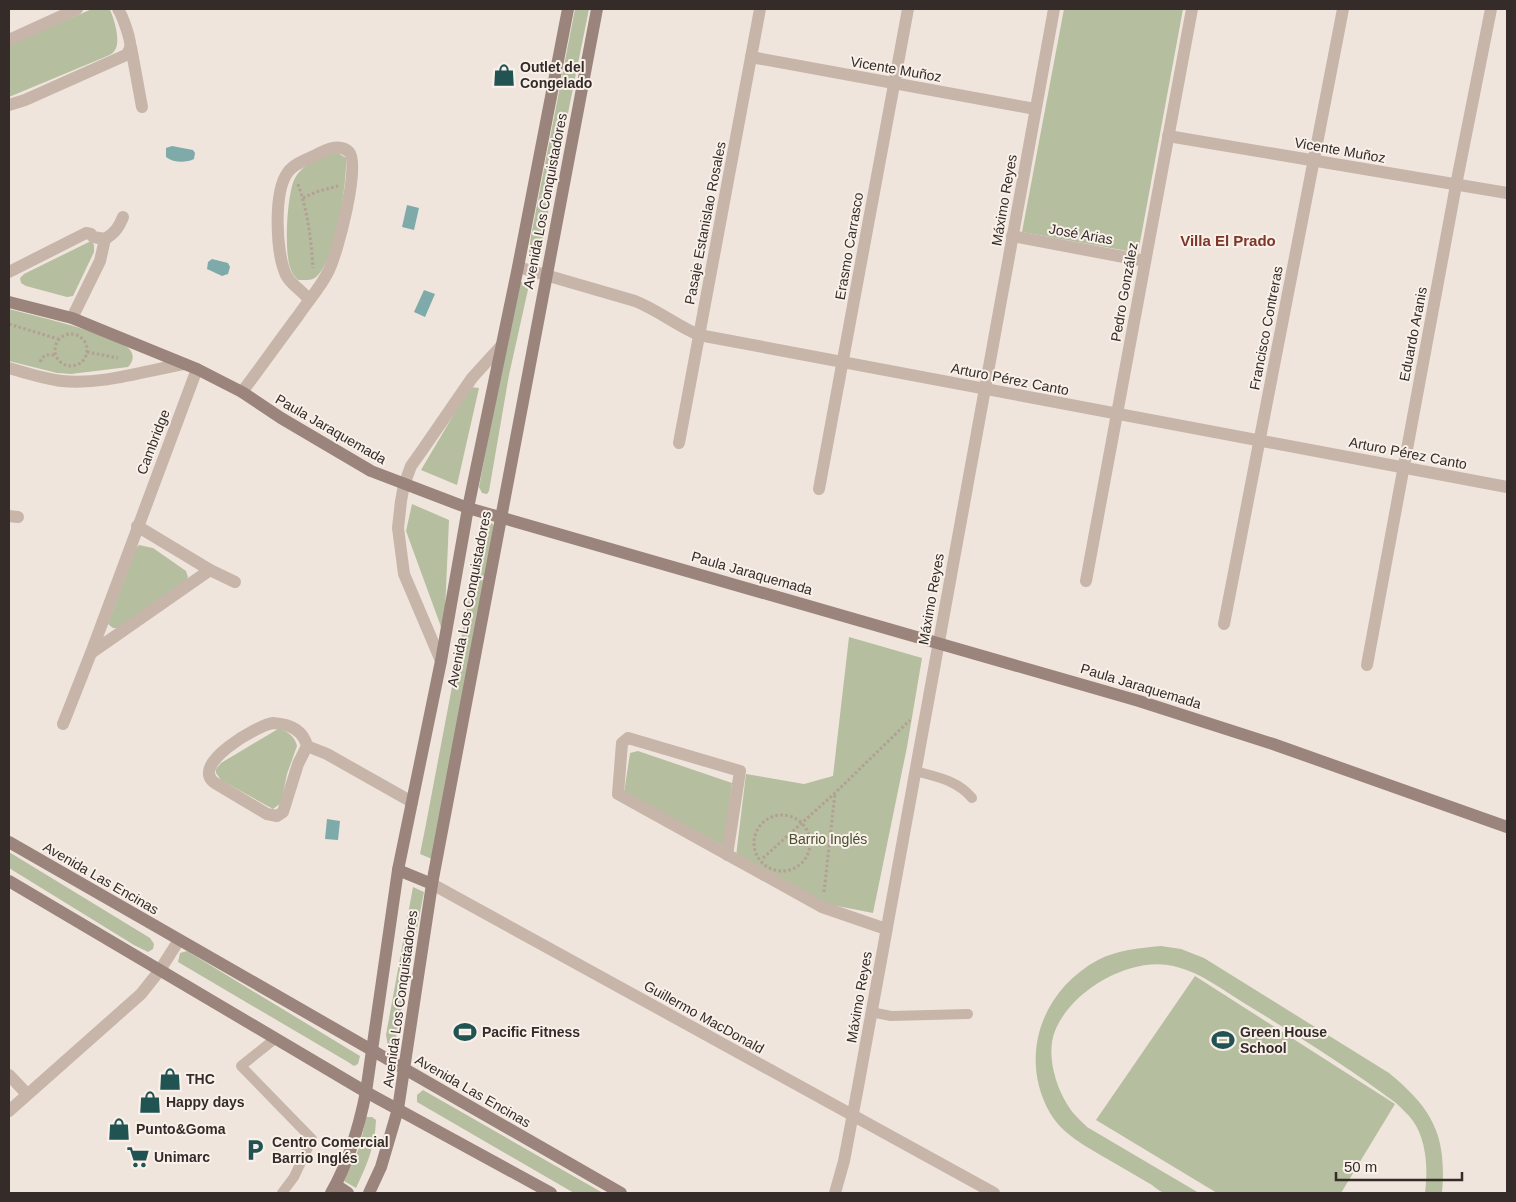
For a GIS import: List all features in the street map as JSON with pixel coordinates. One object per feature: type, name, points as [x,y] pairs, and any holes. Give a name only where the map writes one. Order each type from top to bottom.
[{"type":"street","points":[[9,40],[77,9]]},
{"type":"street","points":[[118,9],[130,47],[142,107]]},
{"type":"street","name":"Avenida Los Conquistadores","points":[[348,1193],[333,1189],[359,1125],[366,1092],[398,870],[441,662],[468,508],[518,268],[568,9]]},
{"type":"street","name":"Avenida Los Conquistadores","points":[[370,1193],[381,1167],[398,1109],[432,884],[597,9]]},
{"type":"street","name":"Pasaje Estanislao Rosales","points":[[679,444],[760,9]]},
{"type":"street","name":"Erasmo Carrasco","points":[[819,490],[908,9]]},
{"type":"street","name":"Máximo Reyes","points":[[834,1193],[842,1166],[852,1115],[1054,9]]},
{"type":"street","name":"Pedro González","points":[[1086,581],[1192,9]]},
{"type":"street","name":"Francisco Contreras","points":[[1224,624],[1343,9]]},
{"type":"street","name":"Eduardo Aranis","points":[[1367,665],[1456,185],[1491,9]]},
{"type":"street","points":[[9,105],[25,100],[126,55],[130,47]]},
{"type":"street","name":"Vicente Muñoz","points":[[751,57],[1035,109]]},
{"type":"street","name":"Vicente Muñoz","points":[[1168,136],[1507,193]]},
{"type":"street","points":[[242,392],[312,295],[328,272],[336,256],[353,161],[349,152],[341,148],[332,148],[293,167],[282,183],[278,241],[283,266],[288,277],[312,295]]},
{"type":"street","points":[[9,272],[86,233],[91,234],[93,237],[105,239],[119,228],[123,217]]},
{"type":"street","name":"José Arias","points":[[1012,236],[1145,261]]},
{"type":"street","points":[[72,318],[100,261],[105,239]]},
{"type":"street","name":"Arturo Pérez Canto","points":[[518,268],[647,305],[688,331],[699,335],[1507,487]]},
{"type":"street","name":"Paula Jaraquemada","points":[[9,302],[72,318],[197,369],[242,392],[342,456],[371,471],[468,508],[1198,719],[1339,766],[1507,827]]},
{"type":"street","name":"Avenida Los Conquistadores","points":[[441,662],[404,574],[398,528],[404,485],[411,466],[472,378],[502,345]]},
{"type":"street","points":[[9,368],[60,381],[83,382],[184,364]]},
{"type":"street","name":"Cambridge","points":[[63,724],[197,369]]},
{"type":"street","points":[[137,526],[210,570],[235,582]]},
{"type":"street","points":[[91,653],[210,570]]},
{"type":"street","points":[[307,746],[298,764],[286,807],[279,816],[267,814],[214,783],[209,777],[209,770],[217,756],[265,724],[283,724],[292,727],[303,736],[307,746],[328,754],[412,802]]},
{"type":"street","points":[[727,855],[740,772],[628,738],[622,743],[618,794],[727,855],[756,864],[822,907],[886,929]]},
{"type":"street","name":"Avenida Las Encinas","points":[[9,842],[621,1193]]},
{"type":"street","name":"Guillermo MacDonald","points":[[398,870],[432,884],[994,1193]]},
{"type":"street","points":[[9,881],[366,1092],[550,1193]]},
{"type":"street","points":[[9,1111],[141,994],[160,970],[179,940]]},
{"type":"street","points":[[9,1075],[27,1094]]},
{"type":"lane","points":[[915,771],[952,782],[966,791],[972,798]]},
{"type":"lane","points":[[871,1012],[891,1016],[968,1014]]},
{"type":"lane","points":[[276,1038],[241,1066],[312,1139],[294,1178],[282,1193]]},
{"type":"path","points":[[293,167],[303,198],[311,234],[312,295]]},
{"type":"path","points":[[303,198],[334,186],[350,186]]},
{"type":"path","points":[[9,324],[58,339]]},
{"type":"path","points":[[67,334],[79,335],[85,342],[87,352],[82,362],[66,366],[57,359],[55,345],[58,339],[67,334]]},
{"type":"path","points":[[87,352],[118,358]]},
{"type":"path","points":[[756,864],[836,793],[912,718]]},
{"type":"path","points":[[822,907],[836,793]]},
{"type":"path","points":[[787,816],[795,818],[807,830],[810,846],[804,861],[790,870],[781,871],[756,864],[755,836],[764,822],[771,818],[787,816]]},
{"type":"green space","points":[[92,9],[110,10],[117,36],[117,46],[113,52],[9,97],[9,45]]},
{"type":"green space","points":[[575,9],[589,9],[540,252],[535,260],[531,260],[529,251],[531,236]]},
{"type":"green space","points":[[1064,9],[1183,9],[1138,253],[1022,232]]},
{"type":"green space","points":[[338,153],[346,158],[346,170],[335,238],[323,268],[316,277],[310,280],[298,280],[290,269],[287,248],[288,208],[292,185],[298,173],[308,164],[319,158]]},
{"type":"green space","points":[[91,241],[94,245],[94,252],[73,296],[67,297],[21,283],[20,278],[24,274]]},
{"type":"green space","points":[[518,282],[524,282],[529,285],[509,375],[487,494],[482,493],[479,487]]},
{"type":"green space","points":[[9,309],[73,326],[110,339],[130,349],[133,357],[132,362],[128,367],[71,374],[57,373],[9,361]]},
{"type":"green space","points":[[470,387],[479,388],[457,485],[421,470]]},
{"type":"green space","points":[[412,504],[449,520],[444,635],[406,531]]},
{"type":"green space","points":[[489,522],[493,524],[495,530],[432,859],[420,854],[483,523]]},
{"type":"green space","points":[[139,545],[153,548],[186,571],[188,577],[186,581],[119,628],[113,628],[108,624],[136,548]]},
{"type":"green space","name":"Barrio Inglés","points":[[849,637],[922,658],[907,747],[873,913],[822,903],[736,856],[746,774],[804,784],[833,776]]},
{"type":"green space","points":[[278,729],[290,734],[297,746],[287,774],[281,803],[273,809],[221,780],[216,773],[216,769],[221,763]]},
{"type":"green space","points":[[638,751],[732,783],[724,846],[624,793],[630,753]]},
{"type":"green space","points":[[9,852],[150,938],[154,944],[153,949],[148,952],[134,945],[9,868]]},
{"type":"green space","points":[[413,887],[424,892],[395,1043],[388,1046],[386,1035]]},
{"type":"green space","name":"Green House School","points":[[1161,946],[1181,949],[1204,958],[1389,1073],[1404,1086],[1417,1099],[1426,1112],[1434,1125],[1439,1139],[1443,1173],[1442,1193],[1425,1193],[1426,1165],[1421,1137],[1413,1121],[1396,1103],[1321,1051],[1220,987],[1195,973],[1160,964],[1123,971],[1105,979],[1089,989],[1075,1002],[1063,1016],[1052,1040],[1053,1069],[1059,1088],[1071,1110],[1087,1127],[1199,1193],[1168,1194],[1161,1192],[1089,1148],[1063,1129],[1050,1113],[1041,1091],[1036,1069],[1036,1047],[1041,1026],[1050,1007],[1062,989],[1079,973],[1098,960],[1120,952]]},
{"type":"green space","points":[[187,951],[360,1056],[358,1064],[354,1066],[178,962],[180,953]]},
{"type":"green space","name":"Green House School","points":[[1195,976],[1395,1104],[1341,1193],[1217,1193],[1096,1120]]},
{"type":"green space","points":[[423,1090],[603,1193],[574,1193],[417,1102],[417,1095]]},
{"type":"green space","points":[[366,1117],[372,1117],[376,1120],[374,1138],[370,1155],[356,1188],[344,1181],[360,1146]]},
{"type":"water","points":[[172,146],[193,150],[195,153],[194,159],[180,162],[169,159],[166,157],[166,148]]},
{"type":"water","points":[[407,205],[419,208],[414,230],[402,227]]},
{"type":"water","points":[[212,259],[228,263],[230,267],[228,274],[222,276],[207,269],[208,262]]},
{"type":"water","points":[[424,290],[435,294],[425,317],[414,312]]},
{"type":"water","points":[[327,819],[340,821],[338,840],[325,839]]},
{"type":"place","name":"Outlet del Congelado","points":[[504,75]]},
{"type":"place","name":"Pacific Fitness","points":[[465,1032]]},
{"type":"place","name":"Green House School","points":[[1223,1040]]},
{"type":"place","name":"THC","points":[[170,1079]]},
{"type":"place","name":"Happy days","points":[[150,1102]]},
{"type":"place","name":"Punto&Goma","points":[[119,1129]]},
{"type":"place","name":"Centro Comercial Barrio Inglés","points":[[255,1150]]},
{"type":"place","name":"Unimarc","points":[[138,1157]]},
{"type":"district","name":"Villa El Prado","points":[[1228,240]]}]
